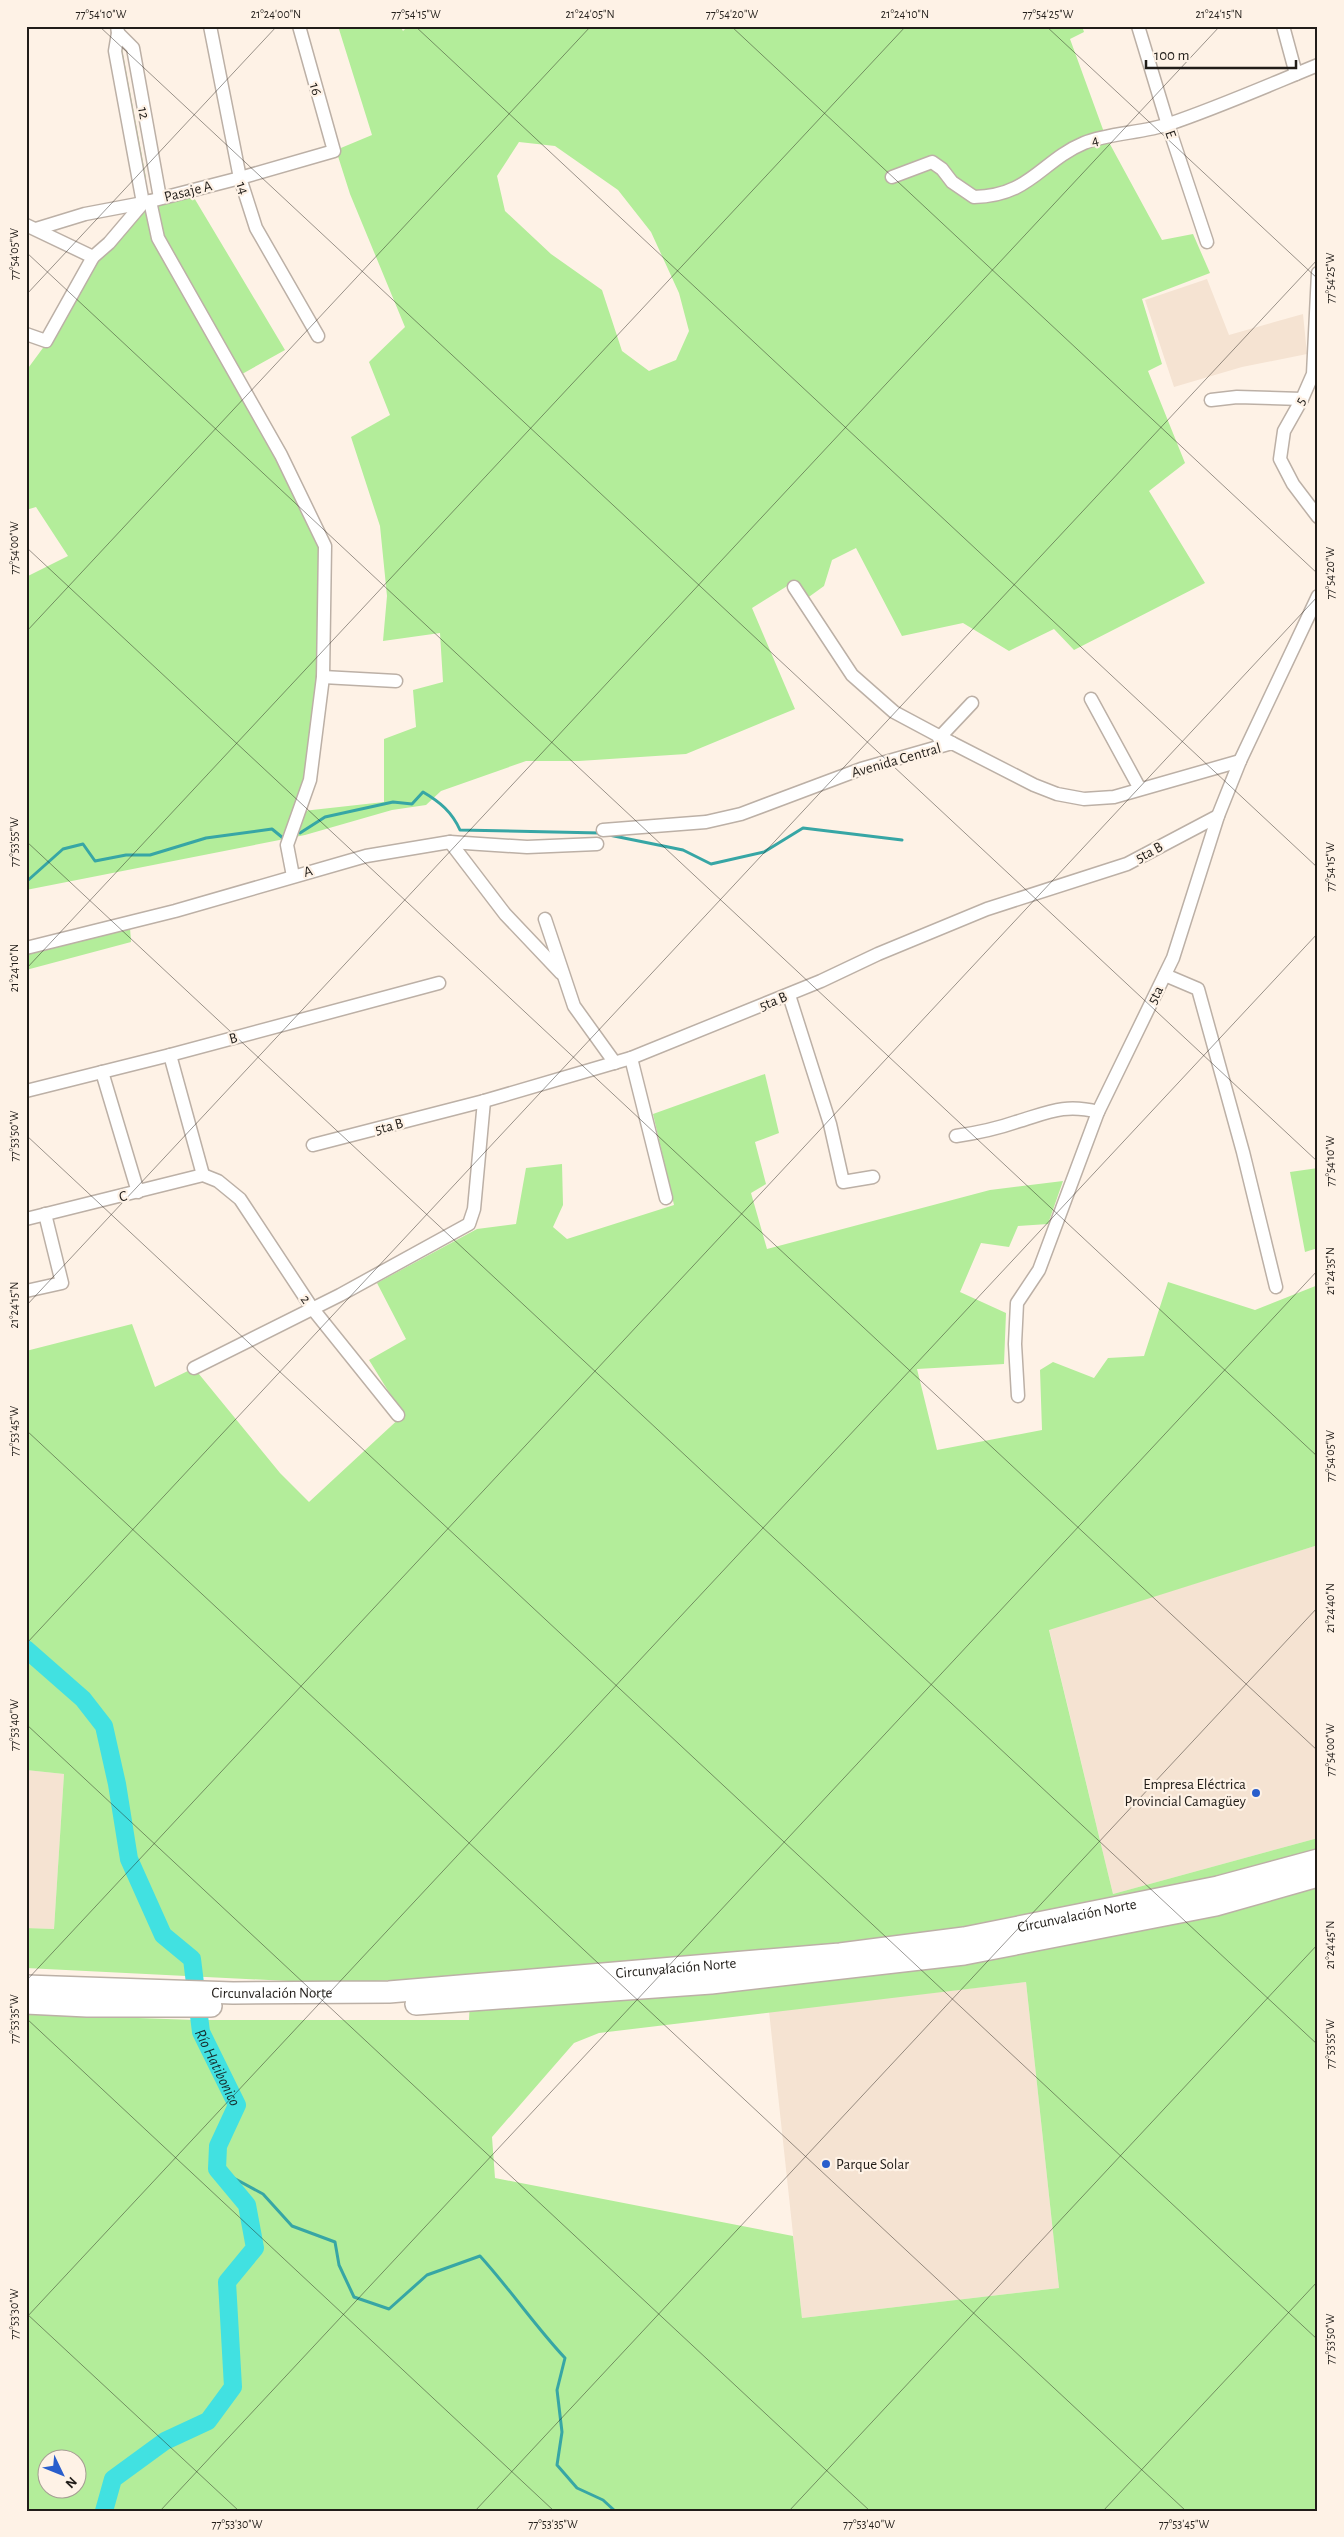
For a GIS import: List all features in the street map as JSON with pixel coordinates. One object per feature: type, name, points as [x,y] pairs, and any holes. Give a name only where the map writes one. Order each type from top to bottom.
[{"type":"highway","name":"Circunvalación Norte","points":[[234,2000],[389,1992],[849,1953],[964,1938],[1218,1888],[1318,1860]]},
{"type":"highway","name":"Circunvalación Norte","points":[[26,2003],[171,1999],[391,2006],[693,1984],[964,1954],[1216,1905],[1318,1876]]},
{"type":"highway","name":"Circunvalación Norte","points":[[26,1986],[171,1999]]},
{"type":"street","name":"14","points":[[210,26],[240,178],[256,228],[318,336]]},
{"type":"street","name":"16","points":[[299,26],[334,151]]},
{"type":"street","name":"E","points":[[1138,26],[1168,125],[1208,242]]},
{"type":"street","points":[[1283,26],[1296,74]]},
{"type":"street","name":"12","points":[[117,30],[133,48],[151,201]]},
{"type":"street","name":"12","points":[[117,30],[115,51],[151,201]]},
{"type":"street","name":"4","points":[[892,178],[932,162],[942,169],[952,182],[974,197],[984,197],[1021,186],[1075,147],[1086,142],[1168,125],[1318,65]]},
{"type":"street","name":"Pasaje A","points":[[26,334],[46,342],[93,257],[151,201],[334,151]]},
{"type":"street","points":[[31,227],[151,201],[158,238],[281,455],[326,546],[323,677],[310,780],[288,845],[293,876]]},
{"type":"street","points":[[31,227],[93,257]]},
{"type":"street","name":"5","points":[[1318,273],[1313,374],[1302,400],[1284,431],[1280,459],[1293,484],[1318,517]]},
{"type":"street","points":[[1211,400],[1237,397],[1302,400]]},
{"type":"street","points":[[794,587],[852,675],[894,712],[939,738],[952,743]]},
{"type":"street","name":"5ta","points":[[1018,1396],[1015,1344],[1017,1303],[1039,1270],[1098,1112],[1173,958],[1218,816],[1240,761],[1318,596]]},
{"type":"street","points":[[323,677],[396,681]]},
{"type":"street","points":[[1091,699],[1140,789]]},
{"type":"street","points":[[939,738],[972,703]]},
{"type":"street","name":"Avenida Central","points":[[604,830],[706,822],[741,814],[860,769],[952,743],[1034,785],[1057,794],[1084,799],[1114,797],[1240,761]]},
{"type":"street","name":"5ta B","points":[[314,1145],[484,1101],[632,1058],[789,995],[878,954],[987,909],[1127,864],[1218,816]]},
{"type":"street","points":[[450,842],[505,914],[561,972]]},
{"type":"street","name":"A","points":[[26,948],[175,911],[366,856],[450,842],[527,847],[597,844]]},
{"type":"street","points":[[545,919],[561,972],[574,1006],[615,1063]]},
{"type":"street","points":[[1165,975],[1198,989],[1243,1152],[1276,1287]]},
{"type":"street","name":"B","points":[[26,1091],[170,1055],[439,983]]},
{"type":"street","points":[[789,995],[830,1124],[844,1182],[874,1176]]},
{"type":"street","points":[[170,1055],[203,1175]]},
{"type":"street","points":[[632,1058],[666,1198]]},
{"type":"street","points":[[102,1072],[138,1192]]},
{"type":"street","points":[[194,1368],[348,1291],[469,1224],[474,1209],[484,1101]]},
{"type":"street","points":[[956,1136],[1015,1123],[1061,1108],[1086,1109],[1098,1112]]},
{"type":"street","name":"2","points":[[203,1175],[218,1181],[240,1199],[312,1308],[398,1415]]},
{"type":"street","name":"C","points":[[26,1219],[203,1175]]},
{"type":"street","points":[[26,1291],[62,1283],[45,1214]]},
{"type":"shaded area","points":[[1207,279],[1229,335],[1303,314],[1307,354],[1242,367],[1174,387],[1145,300]]},
{"type":"shaded area","points":[[1318,1545],[1318,1838],[1113,1894],[1049,1629]]},
{"type":"shaded area","points":[[26,1770],[64,1774],[54,1929],[26,1928]]},
{"type":"shaded area","points":[[1026,1982],[1059,2288],[802,2318],[769,2011]]},
{"type":"green space","points":[[338,26],[400,26],[403,31],[408,26],[1082,26],[1084,32],[1070,39],[1105,135],[1162,240],[1193,234],[1210,273],[1142,299],[1162,364],[1148,371],[1185,463],[1149,491],[1205,583],[1074,650],[1054,629],[1009,651],[963,623],[902,636],[856,548],[832,560],[824,586],[806,599],[792,583],[752,608],[795,709],[686,754],[579,761],[526,761],[441,791],[426,805],[392,810],[305,835],[26,890],[26,577],[68,556],[36,507],[26,510],[26,371],[51,337],[89,263],[137,211],[193,196],[285,350],[235,378],[323,543],[323,677],[303,811],[384,802],[384,739],[416,727],[413,690],[443,682],[440,633],[383,641],[387,596],[380,526],[351,437],[390,415],[369,362],[405,327],[350,194],[336,150],[372,135]],"holes":[[[519,142],[555,146],[618,190],[651,232],[679,293],[689,331],[676,360],[649,371],[622,351],[602,290],[551,254],[505,211],[497,176]]]},
{"type":"green space","points":[[118,49],[122,49],[146,178],[142,179]]},
{"type":"green space","points":[[130,927],[131,942],[26,970],[26,954]]},
{"type":"green space","points":[[765,1074],[779,1133],[755,1142],[766,1184],[751,1193],[767,1249],[990,1190],[1063,1181],[1048,1224],[1018,1226],[1009,1247],[981,1243],[960,1292],[1006,1313],[1004,1364],[917,1369],[937,1450],[1042,1430],[1040,1370],[1053,1362],[1094,1378],[1108,1358],[1144,1356],[1168,1282],[1255,1310],[1318,1285],[1318,1545],[1049,1630],[1113,1894],[1318,1838],[1318,2511],[26,2511],[26,2014],[194,2020],[469,2020],[471,1977],[328,1983],[26,1968],[26,1928],[54,1929],[64,1774],[26,1770],[26,1351],[132,1324],[155,1387],[194,1368],[280,1473],[309,1502],[403,1415],[369,1360],[406,1339],[377,1283],[477,1229],[516,1224],[526,1168],[562,1164],[563,1205],[553,1227],[567,1239],[674,1205],[653,1114]],"holes":[[[1026,1982],[1059,2288],[802,2318],[793,2236],[495,2178],[492,2137],[574,2043],[599,2033]]]},
{"type":"green space","points":[[1318,1168],[1318,1248],[1305,1252],[1290,1172]]},
{"type":"waterway","points":[[300,833],[325,817],[393,802],[412,804],[423,792],[445,808],[460,830],[600,833]]},
{"type":"waterway","points":[[609,835],[683,850],[711,864],[764,852],[803,828],[902,840]]},
{"type":"waterway","points":[[26,882],[63,849],[83,844],[95,861],[126,855],[150,855],[206,838],[272,829],[283,838]]},
{"type":"waterway","name":"Río Hatibonico","points":[[26,1649],[83,1699],[104,1726],[117,1784],[129,1859],[163,1935],[192,1959],[201,2032],[237,2105],[218,2146],[217,2169],[247,2205],[255,2248],[227,2282],[233,2387],[208,2421],[165,2441],[113,2479],[104,2511]]},
{"type":"waterway","points":[[217,2169],[263,2194],[292,2226],[335,2242],[339,2265],[354,2297],[389,2309],[427,2275],[480,2256],[565,2358],[557,2390],[562,2432],[557,2465],[577,2488],[603,2500],[615,2511]]},
{"type":"place","name":"Empresa Eléctrica Provincial Camagüey","points":[[1256,1793]]},
{"type":"place","name":"Parque Solar","points":[[826,2164]]}]
